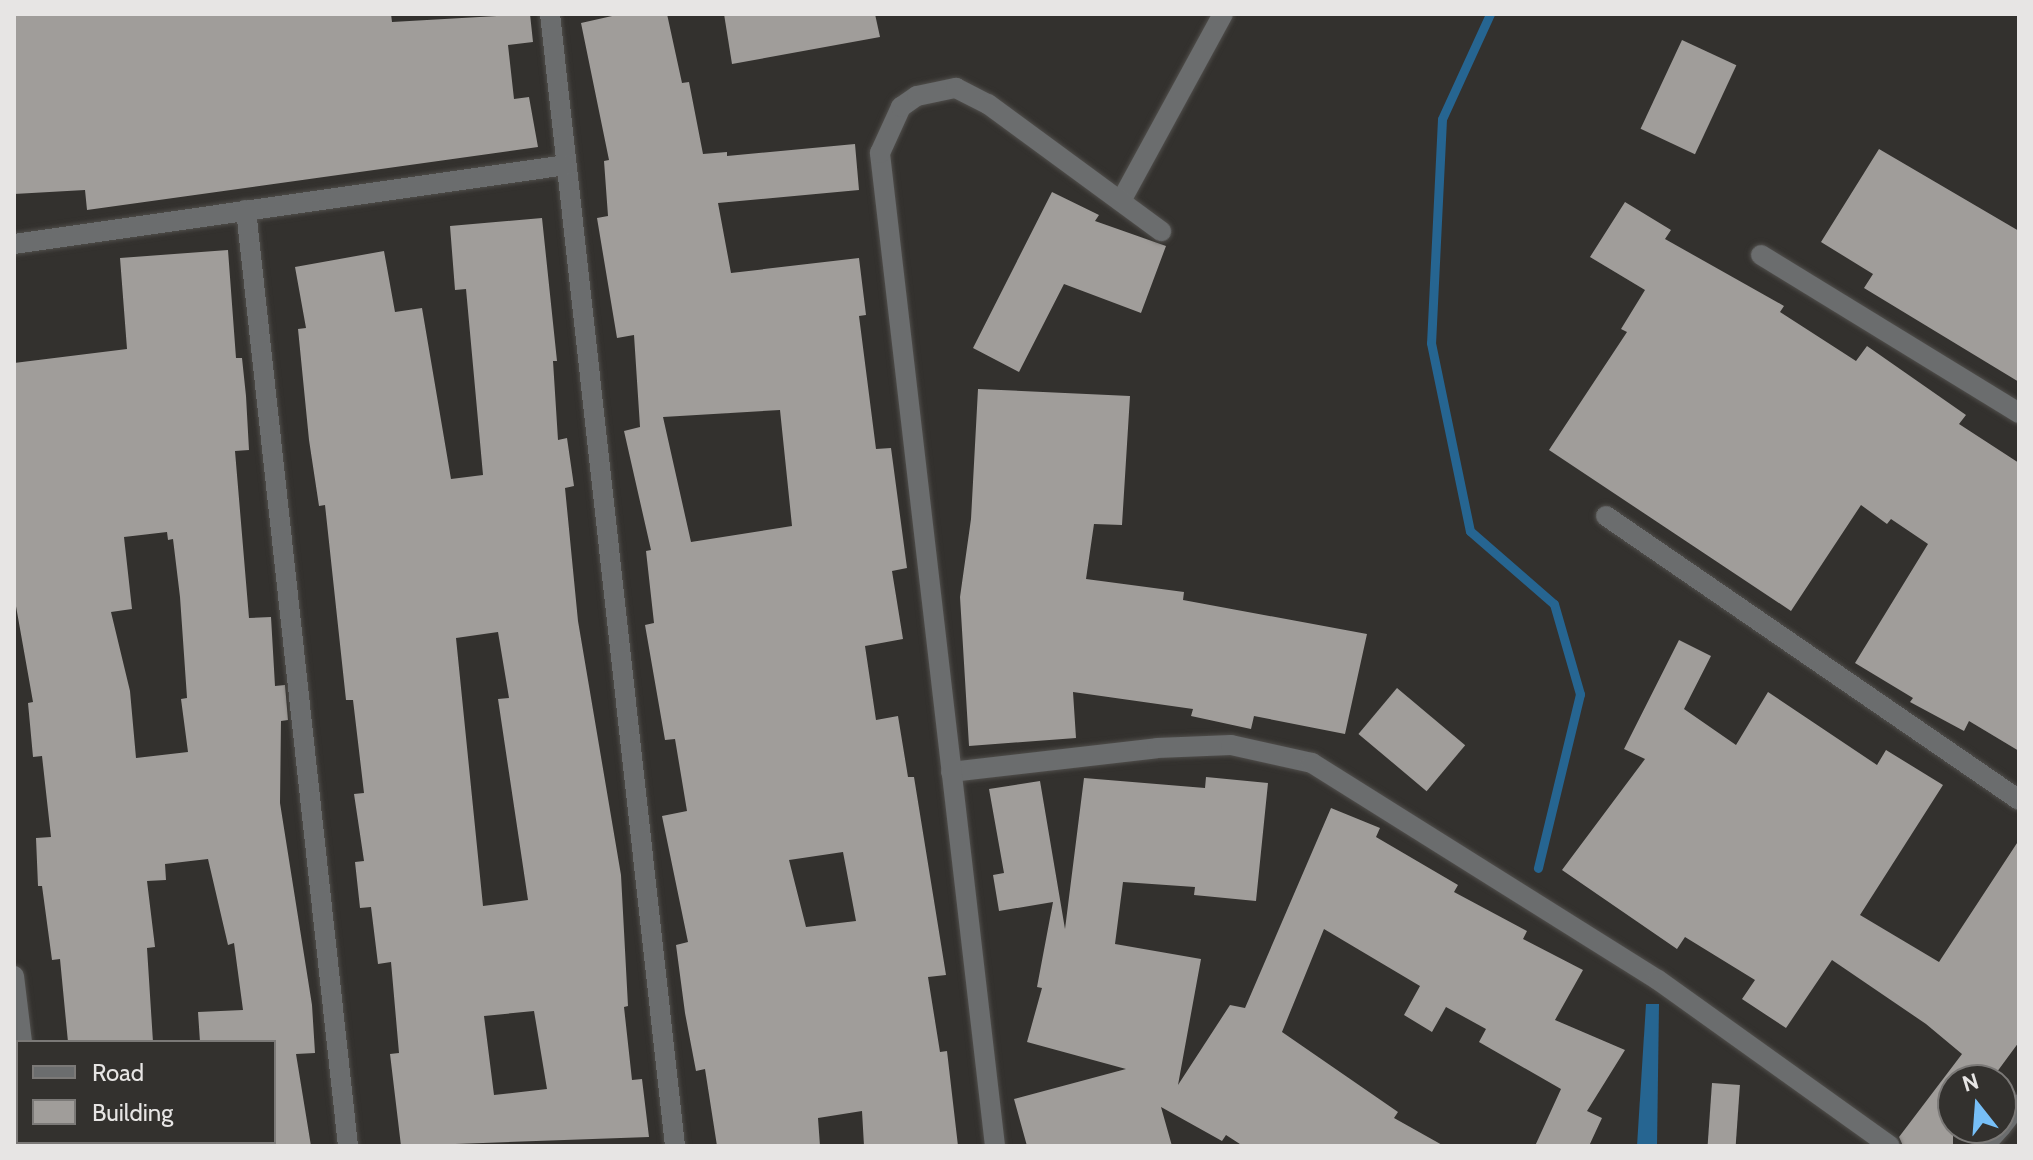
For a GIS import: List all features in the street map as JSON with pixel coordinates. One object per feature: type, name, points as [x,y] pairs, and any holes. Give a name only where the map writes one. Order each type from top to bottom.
[{"type":"street","points":[[550,14],[675,1146]]},
{"type":"street","points":[[1121,201],[1223,14]]},
{"type":"street","points":[[995,1146],[880,153],[901,107],[917,96],[956,88],[988,104],[1161,231]]},
{"type":"street","points":[[14,244],[566,165]]},
{"type":"street","points":[[246,210],[348,1146]]},
{"type":"street","points":[[1761,255],[2019,413]]},
{"type":"street","points":[[1606,516],[2019,800]]},
{"type":"street","points":[[951,772],[1157,748],[1231,745],[1312,763],[1658,980],[1890,1146]]},
{"type":"street","points":[[14,976],[22,1040]]},
{"type":"water","points":[[1646,1004],[1659,1004],[1657,1146],[1637,1146]]},
{"type":"building","points":[[14,14],[391,14],[392,22],[530,14],[533,42],[508,45],[514,99],[529,97],[538,147],[87,210],[85,190],[14,194]]},
{"type":"building","points":[[621,14],[667,14],[682,83],[689,82],[703,154],[727,152],[727,156],[855,144],[859,190],[718,203],[731,273],[859,258],[866,315],[859,316],[876,449],[891,448],[907,568],[892,571],[903,639],[865,646],[876,720],[898,716],[908,777],[914,777],[946,975],[928,977],[940,1052],[947,1051],[958,1146],[864,1146],[862,1111],[818,1118],[820,1146],[717,1146],[705,1069],[696,1071],[676,945],[688,942],[662,816],[687,811],[675,739],[665,740],[645,625],[654,623],[646,551],[651,550],[624,431],[640,427],[634,335],[617,338],[597,218],[608,216],[604,161],[609,160],[581,23]],"holes":[[[780,410],[792,526],[691,542],[663,417]],[[843,852],[856,921],[806,927],[789,860]]]},
{"type":"building","points":[[724,14],[875,14],[880,37],[732,64]]},
{"type":"building","points":[[1682,40],[1736,65],[1695,154],[1641,129]]},
{"type":"building","points":[[1879,149],[2019,231],[2019,382],[1864,288],[1873,274],[1821,242]]},
{"type":"building","points":[[1052,192],[1099,215],[1095,221],[1166,246],[1141,313],[1064,284],[1019,372],[973,348]]},
{"type":"building","points":[[1625,202],[1671,230],[1665,239],[1784,306],[1780,312],[1856,361],[1867,346],[1966,415],[1959,424],[2019,463],[2019,751],[1969,721],[1964,731],[1910,702],[1913,698],[1855,663],[1928,544],[1891,519],[1887,524],[1861,505],[1791,611],[1549,450],[1627,332],[1621,329],[1645,290],[1590,257]]},
{"type":"building","points":[[542,218],[557,361],[553,361],[558,440],[567,438],[574,486],[565,488],[578,621],[621,875],[628,1006],[624,1007],[632,1080],[642,1079],[649,1137],[401,1146],[390,1054],[399,1053],[391,962],[378,964],[371,907],[360,908],[355,862],[364,861],[354,794],[364,793],[353,700],[346,700],[325,505],[319,506],[309,440],[298,329],[306,328],[295,267],[384,251],[395,312],[422,308],[451,479],[483,475],[466,289],[455,290],[450,226]],"holes":[[[498,632],[509,698],[498,699],[528,900],[483,906],[456,638]],[[534,1011],[547,1089],[494,1095],[484,1016]]]},
{"type":"building","points":[[228,250],[236,358],[242,358],[246,396],[249,450],[235,451],[249,618],[271,617],[275,686],[285,685],[288,720],[281,721],[280,803],[312,1005],[315,1053],[296,1054],[311,1146],[274,1146],[276,1040],[200,1040],[198,1012],[243,1010],[234,943],[228,945],[208,859],[165,864],[166,880],[147,881],[155,947],[147,948],[153,1040],[68,1040],[60,959],[52,960],[42,886],[38,886],[36,838],[51,837],[42,756],[33,757],[28,703],[33,702],[14,595],[14,363],[127,349],[120,258]],"holes":[[[167,532],[168,540],[173,539],[187,698],[181,699],[188,752],[136,758],[130,691],[111,612],[132,609],[124,537]]]},
{"type":"building","points":[[978,389],[1130,396],[1122,525],[1094,524],[1086,579],[1184,592],[1183,600],[1367,634],[1345,734],[1254,716],[1251,729],[1191,716],[1193,709],[1073,692],[1076,738],[969,746],[960,597],[971,519]]},
{"type":"building","points":[[1679,640],[1711,656],[1684,709],[1736,745],[1768,692],[1877,765],[1886,750],[1943,785],[1860,915],[1939,962],[2019,840],[2019,1042],[2003,1064],[1954,1064],[1962,1054],[1926,1024],[1832,960],[1786,1028],[1742,999],[1755,980],[1685,937],[1677,949],[1562,870],[1645,759],[1624,749]]},
{"type":"building","points":[[1397,688],[1465,745],[1427,791],[1358,734]]},
{"type":"building","points":[[1206,777],[1268,783],[1256,901],[1194,895],[1195,887],[1123,882],[1115,944],[1201,959],[1178,1085],[1230,1005],[1245,1008],[1331,808],[1380,828],[1376,837],[1458,885],[1454,892],[1527,931],[1523,939],[1583,970],[1555,1020],[1625,1050],[1587,1111],[1602,1118],[1589,1146],[1535,1146],[1561,1089],[1479,1042],[1486,1029],[1446,1007],[1432,1032],[1404,1015],[1420,986],[1324,929],[1282,1032],[1398,1112],[1394,1118],[1444,1146],[1243,1146],[1226,1135],[1222,1141],[1161,1107],[1172,1146],[1027,1146],[1014,1099],[1126,1069],[1027,1042],[1042,988],[1037,987],[1053,902],[999,911],[993,875],[1004,873],[989,789],[1040,781],[1065,929],[1084,778],[1205,788]]},
{"type":"building","points":[[1712,1083],[1740,1085],[1736,1146],[1708,1146]]},
{"type":"building","points":[[1937,1087],[1937,1144],[1953,1146],[1903,1146],[1899,1137]]},
{"type":"waterway","points":[[1490,14],[1442,119],[1431,343],[1470,531],[1554,604],[1580,694],[1538,868]]}]
